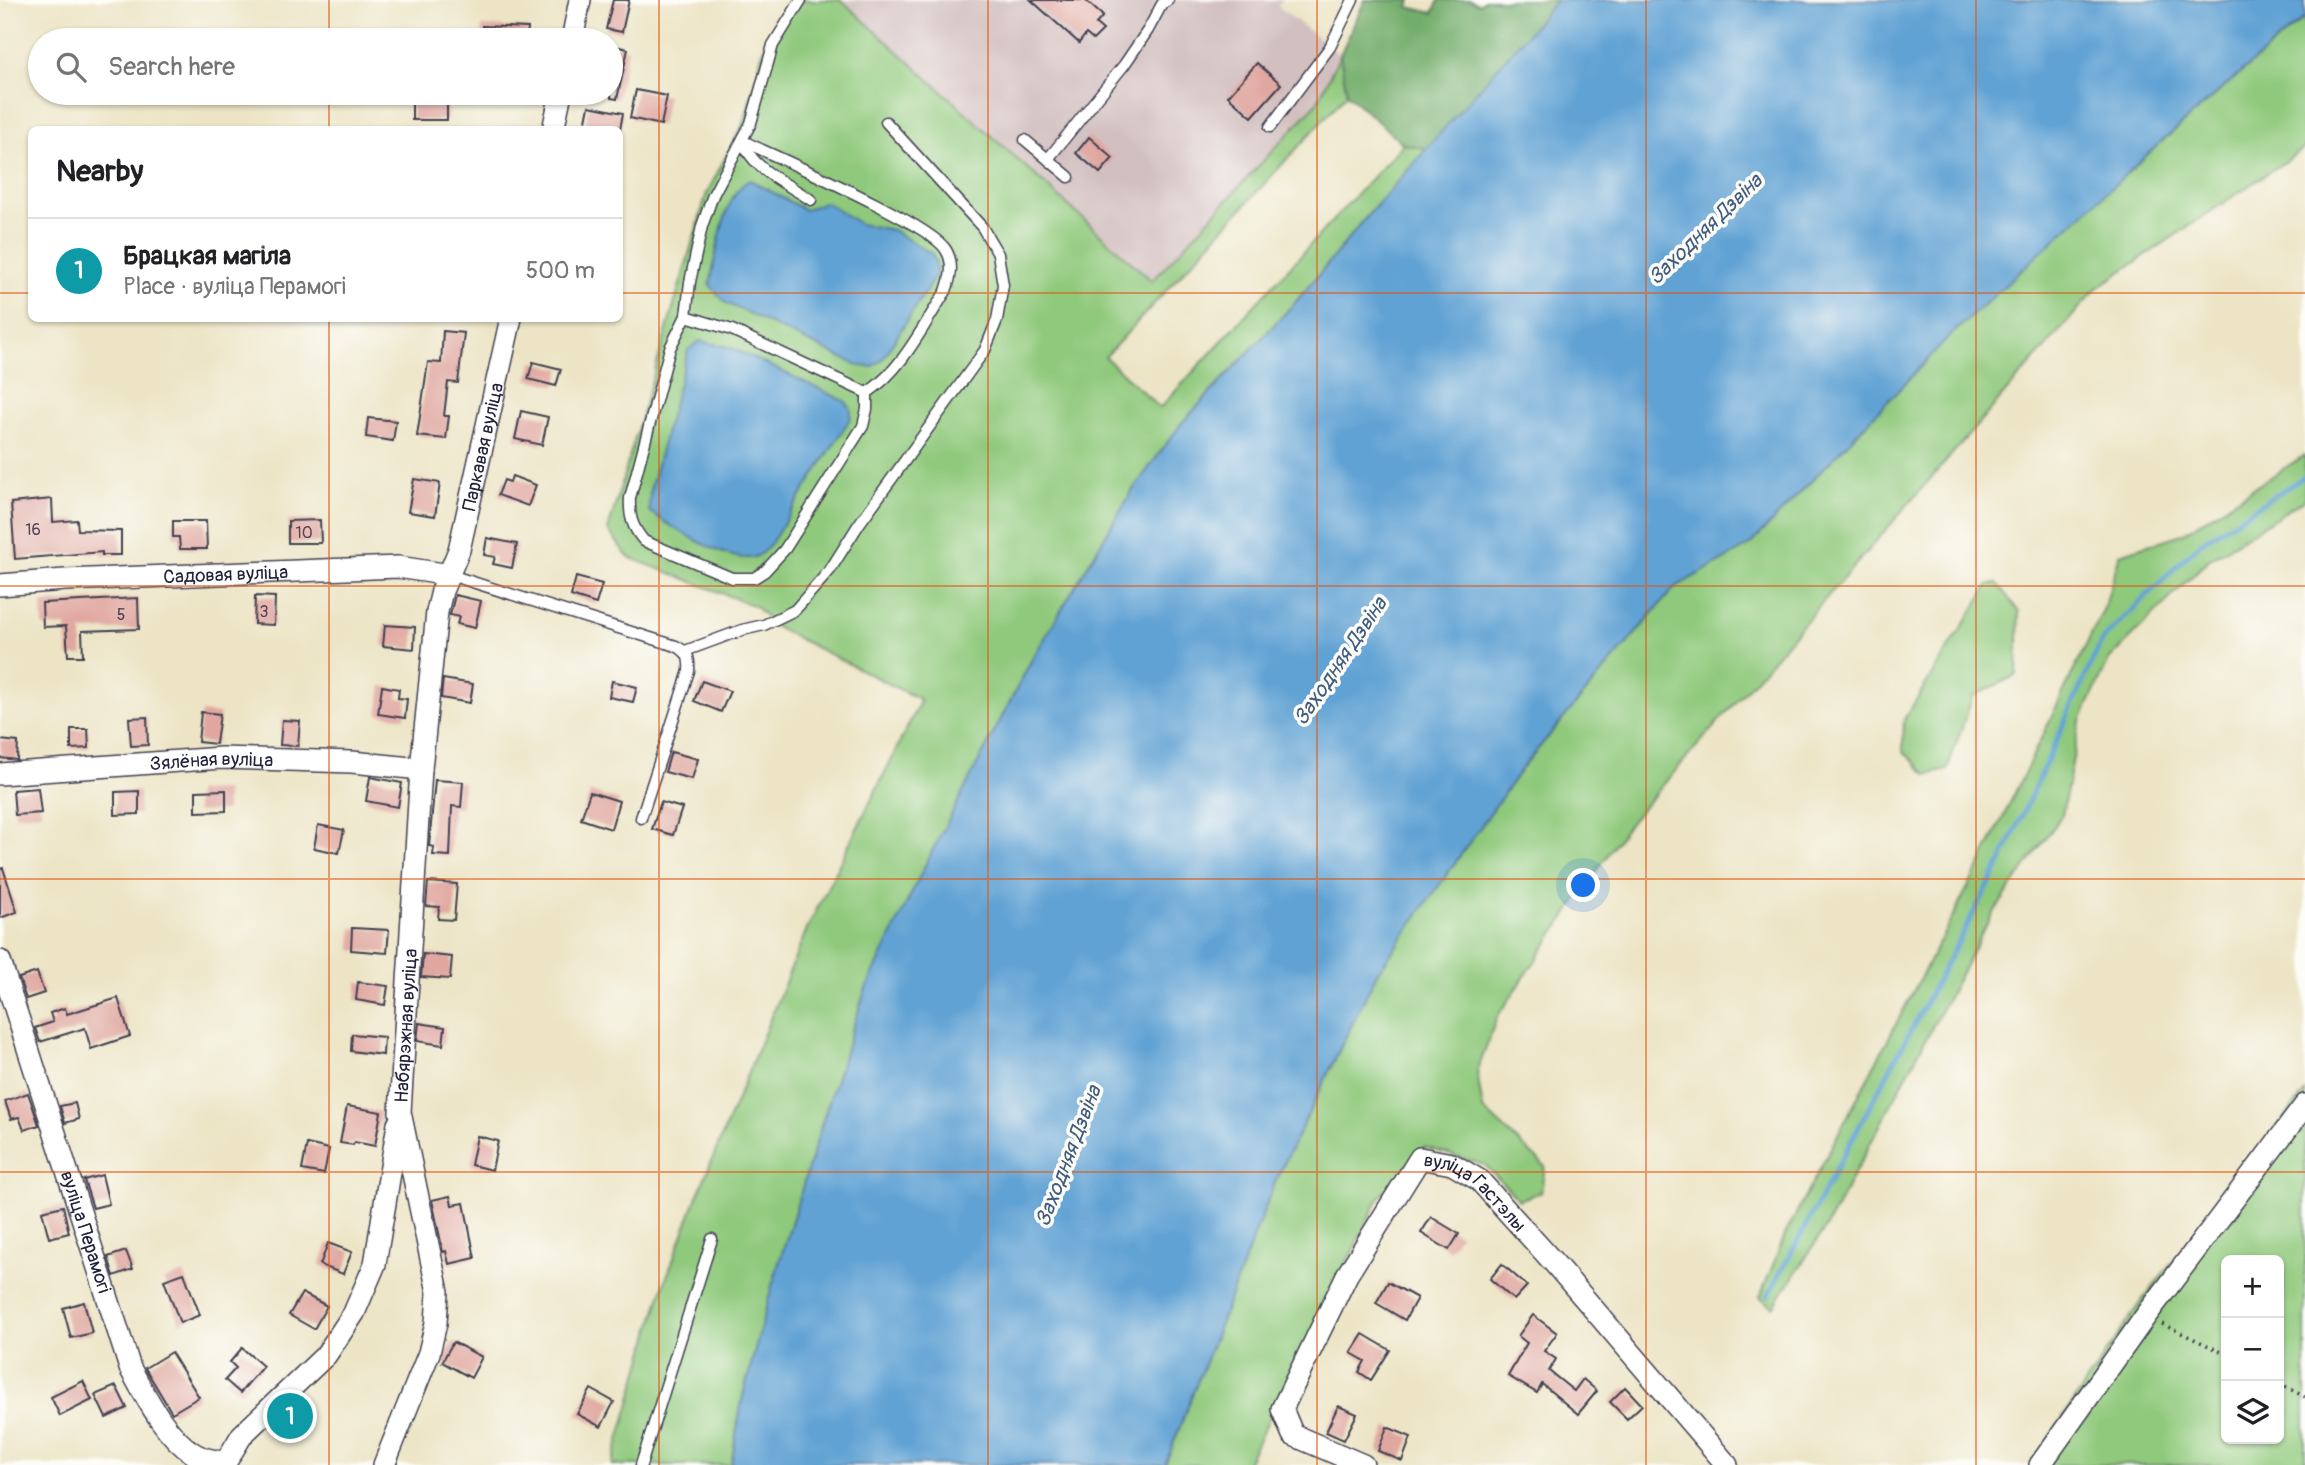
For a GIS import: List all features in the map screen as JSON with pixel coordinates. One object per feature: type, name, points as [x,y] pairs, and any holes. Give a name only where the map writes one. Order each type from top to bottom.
[{"type":"street","points":[[574,28],[580,0]]},
{"type":"street","points":[[554,126],[558,105]]},
{"type":"street","name":"Паркавая вуліца","points":[[450,575],[459,550],[509,322]]},
{"type":"street","name":"Садовая вуліца","points":[[0,585],[398,567],[450,575]]},
{"type":"street","name":"Набярэжная вуліца","points":[[384,1465],[429,1353],[436,1323],[438,1293],[400,1112],[421,769],[437,612],[442,591],[450,575]]},
{"type":"street","name":"Зялёная вуліца","points":[[0,774],[220,758],[352,762],[421,769]]},
{"type":"street","name":"вуліца Перамогі","points":[[0,961],[130,1368],[147,1399],[178,1442],[194,1455],[224,1464]]},
{"type":"street","points":[[2040,1465],[2145,1317],[2305,1105]]},
{"type":"street","points":[[224,1464],[242,1435],[326,1354],[354,1313],[375,1264],[400,1112]]},
{"type":"street","name":"вуліца Гастэлы","points":[[1363,1465],[1293,1436],[1282,1409],[1347,1275],[1420,1158],[1452,1164],[1479,1180],[1555,1264],[1727,1465]]},
{"type":"lane","points":[[801,0],[774,45],[751,123],[713,195],[702,226],[686,316],[670,348],[630,498],[629,515],[635,530],[644,541],[657,549],[732,579],[754,578],[765,571],[785,549],[863,426],[867,393]]},
{"type":"lane","points":[[1270,127],[1331,47],[1353,0]]},
{"type":"lane","points":[[1048,159],[1124,65],[1148,30],[1162,1]]},
{"type":"lane","points":[[685,651],[742,630],[764,625],[795,610],[830,570],[859,524],[985,351],[998,320],[1003,285],[998,254],[982,227],[886,122]]},
{"type":"lane","points":[[1025,140],[1069,177]]},
{"type":"lane","points":[[743,141],[746,153],[755,163],[811,200]]},
{"type":"lane","points":[[743,141],[892,213],[935,237],[946,248],[951,262],[951,277],[946,291],[898,365],[867,393]]},
{"type":"lane","points":[[686,316],[732,330],[867,393]]},
{"type":"lane","points":[[450,575],[685,651],[690,660],[689,671],[641,818]]},
{"type":"lane","points":[[640,1465],[712,1239]]},
{"type":"path","points":[[2145,1317],[2221,1352]]},
{"type":"path","points":[[2284,1386],[2305,1397]]},
{"type":"shaded area","points":[[841,0],[1282,0],[1278,6],[1340,55],[1317,103],[1152,281]]},
{"type":"green space","points":[[793,0],[841,0],[1152,281],[1317,103],[1340,55],[1347,94],[1105,357],[1160,408],[1403,144],[1427,149],[1294,304],[1181,424],[1132,491],[1031,661],[865,991],[771,1289],[742,1400],[731,1465],[612,1465],[663,1287],[696,1199],[807,929],[921,700],[777,628],[755,606],[628,557],[608,530],[707,193],[745,120],[763,50]]},
{"type":"green space","points":[[1365,0],[1411,0],[1409,7],[1433,13],[1439,0],[1470,0],[1479,4],[1484,0],[1557,0],[1427,149],[1403,144],[1347,94],[1340,55]]},
{"type":"green space","points":[[2305,17],[2305,148],[2097,288],[1628,825],[1497,1017],[1477,1072],[1483,1109],[1545,1166],[1541,1192],[1519,1200],[1485,1165],[1424,1147],[1379,1198],[1246,1465],[1165,1465],[1275,1182],[1377,973],[1525,764],[1674,588],[1750,545],[1952,334],[2160,143]]},
{"type":"green space","points":[[2305,455],[2305,499],[2207,561],[2109,660],[2080,722],[2062,815],[1990,918],[1826,1227],[1773,1307],[1760,1297],[1786,1233],[1982,861],[2105,606],[2120,554],[2182,534]]},
{"type":"green space","points":[[1997,583],[2019,612],[2017,675],[1973,696],[1947,770],[1927,775],[1903,751],[1904,719],[1988,586]]},
{"type":"green space","points":[[2305,1092],[2305,1465],[2031,1465],[2140,1303]]},
{"type":"water","name":"Заходняя Дзвіна","points":[[1557,0],[2305,0],[2305,17],[2160,143],[1952,334],[1750,545],[1674,588],[1525,764],[1377,973],[1275,1182],[1165,1465],[731,1465],[742,1400],[771,1289],[865,991],[925,865],[1031,661],[1132,491],[1181,424],[1294,304]]},
{"type":"water","points":[[750,180],[805,210],[825,202],[860,224],[892,230],[932,254],[936,263],[936,275],[882,360],[872,367],[859,366],[726,303],[710,285],[727,211],[741,187]]},
{"type":"water","points":[[699,341],[732,348],[845,401],[851,409],[850,419],[772,542],[755,557],[744,558],[716,550],[649,511],[650,490],[688,350]]},
{"type":"building","points":[[613,0],[629,0],[623,28],[606,28]]},
{"type":"building","points":[[1031,0],[1085,0],[1103,16],[1096,24],[1103,30],[1093,40],[1086,34],[1079,43]]},
{"type":"building","points":[[482,26],[528,28],[482,28]]},
{"type":"building","points":[[623,48],[628,49],[623,72]]},
{"type":"building","points":[[1257,63],[1281,84],[1252,117],[1228,96]]},
{"type":"building","points":[[636,90],[667,96],[661,125],[630,118]]},
{"type":"building","points":[[412,105],[447,105],[447,120],[412,120]]},
{"type":"building","points":[[589,106],[623,113],[621,126],[585,126]]},
{"type":"building","points":[[1089,137],[1113,158],[1100,173],[1076,153]]},
{"type":"building","points":[[443,331],[464,333],[458,383],[448,382],[444,416],[449,416],[446,439],[417,436],[428,362],[441,363]]},
{"type":"building","points":[[533,362],[561,369],[556,386],[528,379]]},
{"type":"building","points":[[521,411],[548,417],[542,445],[515,439]]},
{"type":"building","points":[[368,418],[396,421],[393,441],[366,437]]},
{"type":"building","points":[[512,476],[536,485],[528,506],[498,495],[504,480],[510,482]]},
{"type":"building","points":[[414,479],[440,483],[435,516],[408,512]]},
{"type":"building","points":[[52,499],[53,522],[77,520],[78,530],[121,531],[121,555],[102,555],[102,552],[15,559],[11,503]]},
{"type":"building","points":[[320,520],[321,543],[288,543],[288,521]]},
{"type":"building","points":[[173,521],[206,521],[207,549],[180,549],[179,537],[173,537]]},
{"type":"building","points":[[487,538],[517,544],[512,568],[493,564],[495,557],[484,555]]},
{"type":"building","points":[[576,577],[602,584],[596,604],[571,596]]},
{"type":"building","points":[[455,595],[481,601],[475,628],[457,624],[459,617],[450,615]]},
{"type":"building","points":[[255,596],[275,597],[274,625],[254,624]]},
{"type":"building","points":[[138,598],[139,629],[82,631],[83,656],[68,656],[66,626],[43,627],[42,603]]},
{"type":"building","points":[[385,625],[415,627],[414,649],[383,646]]},
{"type":"building","points":[[443,679],[473,684],[470,703],[441,698]]},
{"type":"building","points":[[612,681],[637,687],[633,702],[609,697]]},
{"type":"building","points":[[702,681],[730,691],[721,712],[694,701]]},
{"type":"building","points":[[382,686],[399,689],[398,698],[407,699],[405,718],[378,714]]},
{"type":"building","points":[[201,712],[220,714],[216,744],[198,742]]},
{"type":"building","points":[[147,717],[148,745],[131,746],[129,718]]},
{"type":"building","points":[[282,720],[300,721],[298,746],[280,745]]},
{"type":"building","points":[[71,729],[88,729],[89,748],[71,749]]},
{"type":"building","points":[[0,740],[18,742],[17,760],[0,758]]},
{"type":"building","points":[[671,752],[698,759],[692,779],[665,772]]},
{"type":"building","points":[[370,777],[402,783],[398,807],[366,801]]},
{"type":"building","points":[[435,780],[463,782],[461,807],[452,806],[450,856],[433,855],[434,847],[429,846]]},
{"type":"building","points":[[38,788],[41,813],[15,815],[13,790]]},
{"type":"building","points":[[226,790],[226,811],[196,812],[196,791]]},
{"type":"building","points":[[139,791],[139,814],[115,815],[115,792]]},
{"type":"building","points":[[590,792],[619,801],[611,829],[581,819]]},
{"type":"building","points":[[661,802],[682,808],[673,835],[652,829]]},
{"type":"building","points":[[318,825],[344,830],[339,853],[314,848]]},
{"type":"building","points":[[3,868],[17,912],[0,918],[0,869]]},
{"type":"building","points":[[428,882],[457,884],[454,920],[438,919],[439,907],[426,906]]},
{"type":"building","points":[[352,928],[389,930],[387,953],[351,950]]},
{"type":"building","points":[[423,954],[452,957],[450,979],[421,977]]},
{"type":"building","points":[[37,972],[44,993],[26,999],[19,978]]},
{"type":"building","points":[[358,982],[388,986],[385,1005],[356,1000]]},
{"type":"building","points":[[118,998],[130,1036],[91,1049],[85,1028],[40,1042],[35,1028],[53,1022],[50,1013],[65,1008],[67,1014]]},
{"type":"building","points":[[419,1023],[445,1027],[443,1045],[417,1041]]},
{"type":"building","points":[[352,1034],[384,1037],[383,1055],[351,1051]]},
{"type":"building","points":[[28,1093],[39,1125],[24,1130],[19,1117],[11,1119],[5,1101]]},
{"type":"building","points":[[75,1103],[79,1119],[65,1123],[60,1106]]},
{"type":"building","points":[[347,1106],[381,1112],[375,1146],[355,1142],[353,1145],[340,1143]]},
{"type":"building","points":[[477,1136],[498,1141],[492,1170],[471,1165]]},
{"type":"building","points":[[307,1144],[329,1149],[324,1174],[302,1170]]},
{"type":"building","points":[[102,1175],[109,1204],[93,1208],[84,1180]]},
{"type":"building","points":[[450,1196],[452,1205],[464,1203],[475,1258],[449,1264],[446,1251],[443,1252],[432,1200]]},
{"type":"building","points":[[63,1206],[69,1233],[49,1238],[42,1211]]},
{"type":"building","points":[[1431,1217],[1459,1234],[1449,1250],[1421,1233]]},
{"type":"building","points":[[328,1243],[352,1252],[343,1274],[320,1265]]},
{"type":"building","points":[[126,1251],[133,1269],[114,1276],[108,1257]]},
{"type":"building","points":[[1502,1264],[1527,1286],[1514,1300],[1490,1279]]},
{"type":"building","points":[[184,1273],[200,1315],[180,1323],[164,1280]]},
{"type":"building","points":[[1388,1282],[1417,1298],[1405,1320],[1376,1303]]},
{"type":"building","points":[[302,1293],[327,1306],[314,1329],[289,1315]]},
{"type":"building","points":[[84,1302],[92,1333],[71,1338],[63,1308]]},
{"type":"building","points":[[1533,1315],[1557,1333],[1544,1351],[1556,1359],[1549,1371],[1574,1391],[1583,1379],[1597,1391],[1578,1414],[1542,1384],[1537,1393],[1508,1376],[1527,1343],[1518,1336]]},
{"type":"building","points":[[1363,1334],[1390,1350],[1371,1380],[1359,1372],[1365,1361],[1351,1353]]},
{"type":"building","points":[[453,1342],[482,1357],[471,1378],[442,1362]]},
{"type":"building","points":[[242,1348],[263,1366],[240,1393],[225,1380],[236,1368],[230,1362]]},
{"type":"building","points":[[171,1352],[199,1397],[172,1413],[145,1368]]},
{"type":"building","points":[[83,1381],[92,1400],[60,1416],[51,1397]]},
{"type":"building","points":[[116,1386],[127,1408],[106,1418],[95,1395]]},
{"type":"building","points":[[1625,1387],[1642,1405],[1627,1419],[1610,1402]]},
{"type":"building","points":[[591,1389],[614,1402],[601,1427],[577,1414]]},
{"type":"building","points":[[1338,1406],[1357,1414],[1344,1440],[1326,1432]]},
{"type":"building","points":[[1387,1427],[1411,1437],[1402,1461],[1378,1451]]},
{"type":"waterway","points":[[1768,1296],[2000,864],[2102,640],[2199,544],[2305,476]]},
{"type":"place","name":"Брацкая магіла","points":[[290,1416]]}]
